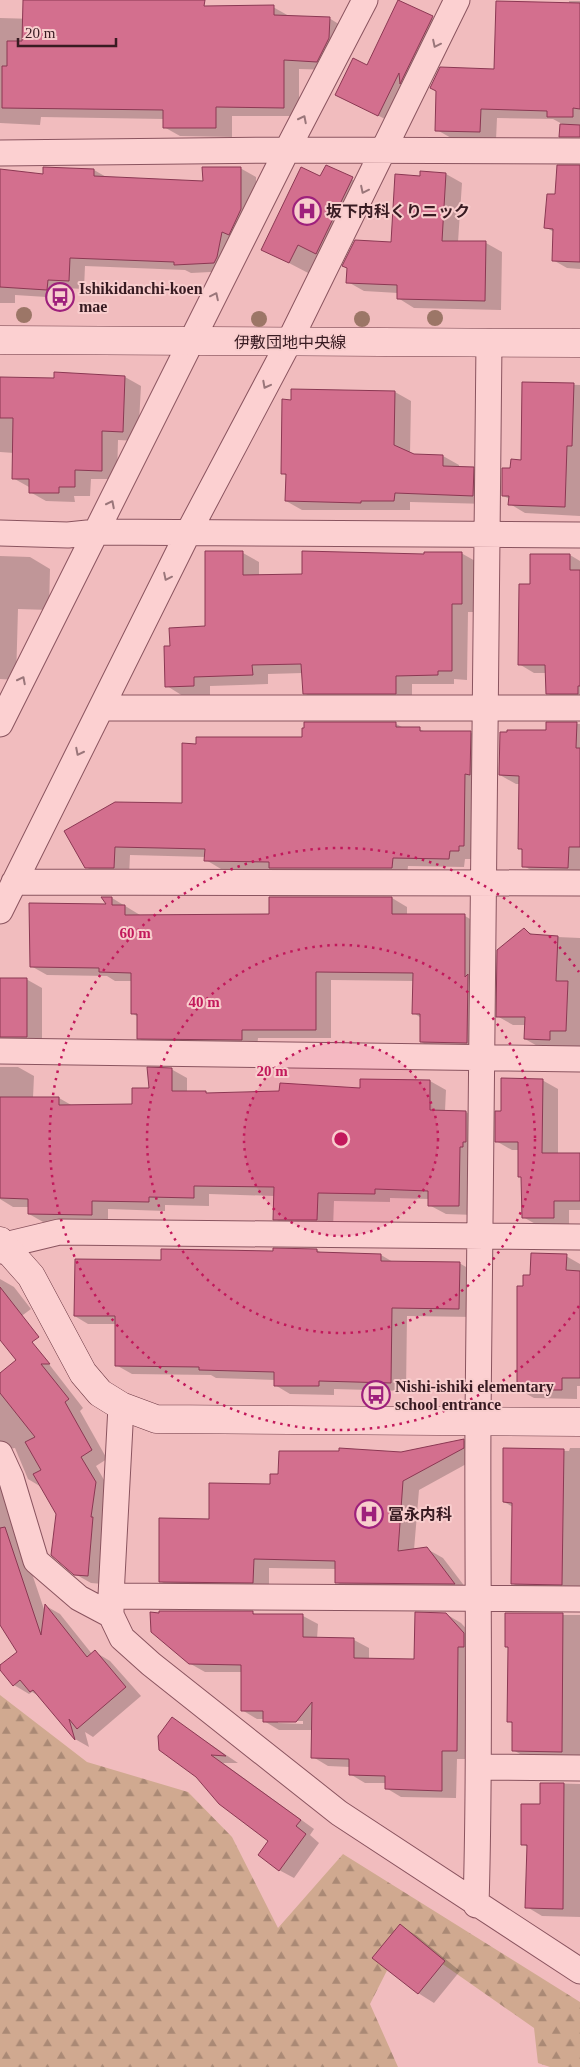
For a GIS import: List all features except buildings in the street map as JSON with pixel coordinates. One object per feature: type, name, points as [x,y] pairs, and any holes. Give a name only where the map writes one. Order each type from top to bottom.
[{"type":"street","points":[[0,724],[287,150],[365,0]]},
{"type":"street","points":[[0,911],[188,533],[289,342],[457,0]]},
{"type":"street","points":[[0,153],[287,150],[580,151]]},
{"type":"street","name":"伊敷団地中央線","points":[[0,340],[580,343]]},
{"type":"street","points":[[476,1905],[480,1768],[478,1422],[487,708],[489,342]]},
{"type":"street","points":[[0,534],[68,535],[97,532],[580,535]]},
{"type":"street","points":[[101,708],[580,708]]},
{"type":"street","points":[[14,882],[580,883]]},
{"type":"street","points":[[0,1051],[580,1059]]},
{"type":"street","points":[[2,1246],[59,1232],[580,1237]]},
{"type":"street","points":[[2,1246],[31,1276],[83,1373],[100,1393],[121,1406],[156,1419],[580,1422]]},
{"type":"street","points":[[121,1406],[111,1605],[122,1638],[151,1664],[339,1813],[476,1905],[580,1971]]},
{"type":"street","points":[[0,1454],[11,1478],[36,1561],[79,1598],[111,1605],[479,1598],[580,1599]]},
{"type":"street","points":[[480,1768],[580,1768]]},
{"type":"green space","points":[[0,1695],[87,1762],[188,1792],[232,1837],[278,1928],[343,1854],[580,2002],[580,2067],[550,2067],[538,2063],[534,2028],[404,1937],[370,2004],[398,2067],[0,2067]]},
{"type":"place","name":"坂下内科くりニック","points":[[307,211]]},
{"type":"place","name":"Ishikidanchi-koen mae","points":[[60,297]]},
{"type":"place","name":"Nishi-ishiki elementary school entrance","points":[[376,1395]]},
{"type":"place","name":"冨永内科","points":[[369,1514]]}]
